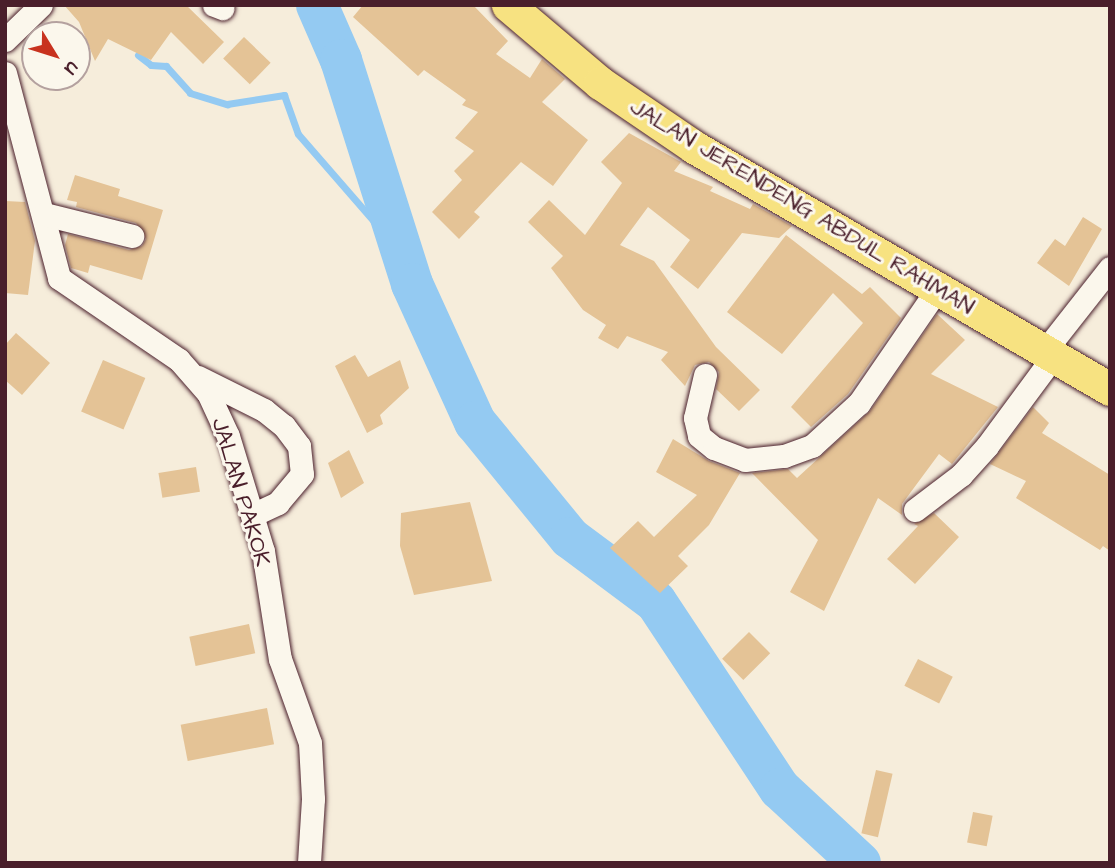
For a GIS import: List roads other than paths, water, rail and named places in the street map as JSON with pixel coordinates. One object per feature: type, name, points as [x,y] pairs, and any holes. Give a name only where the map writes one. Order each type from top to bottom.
[{"type":"highway","name":"JALAN JERENDENG ABDUL RAHMAN","points":[[508,5],[600,83],[694,147],[938,288],[1047,355],[1110,389]]},
{"type":"street","points":[[5,40],[41,5]]},
{"type":"street","name":"JALAN PAKOK","points":[[5,73],[62,283],[147,336],[195,375],[228,436],[263,551],[277,649],[310,743],[313,799],[309,863]]},
{"type":"street","points":[[44,214],[132,236]]},
{"type":"street","points":[[915,510],[978,456],[1110,268]]},
{"type":"street","points":[[705,375],[695,418],[699,436],[713,448],[745,460],[784,456],[812,446],[859,403],[938,288]]},
{"type":"street","points":[[195,375],[264,410],[284,426],[299,446],[302,474],[278,503],[252,516]]},
{"type":"waterway","points":[[317,5],[341,60],[412,284],[475,422],[570,538],[656,602],[780,789],[860,863]]},
{"type":"waterway","points":[[138,55],[151,65],[166,66],[190,93],[227,104],[284,95],[298,134],[403,255]]}]
